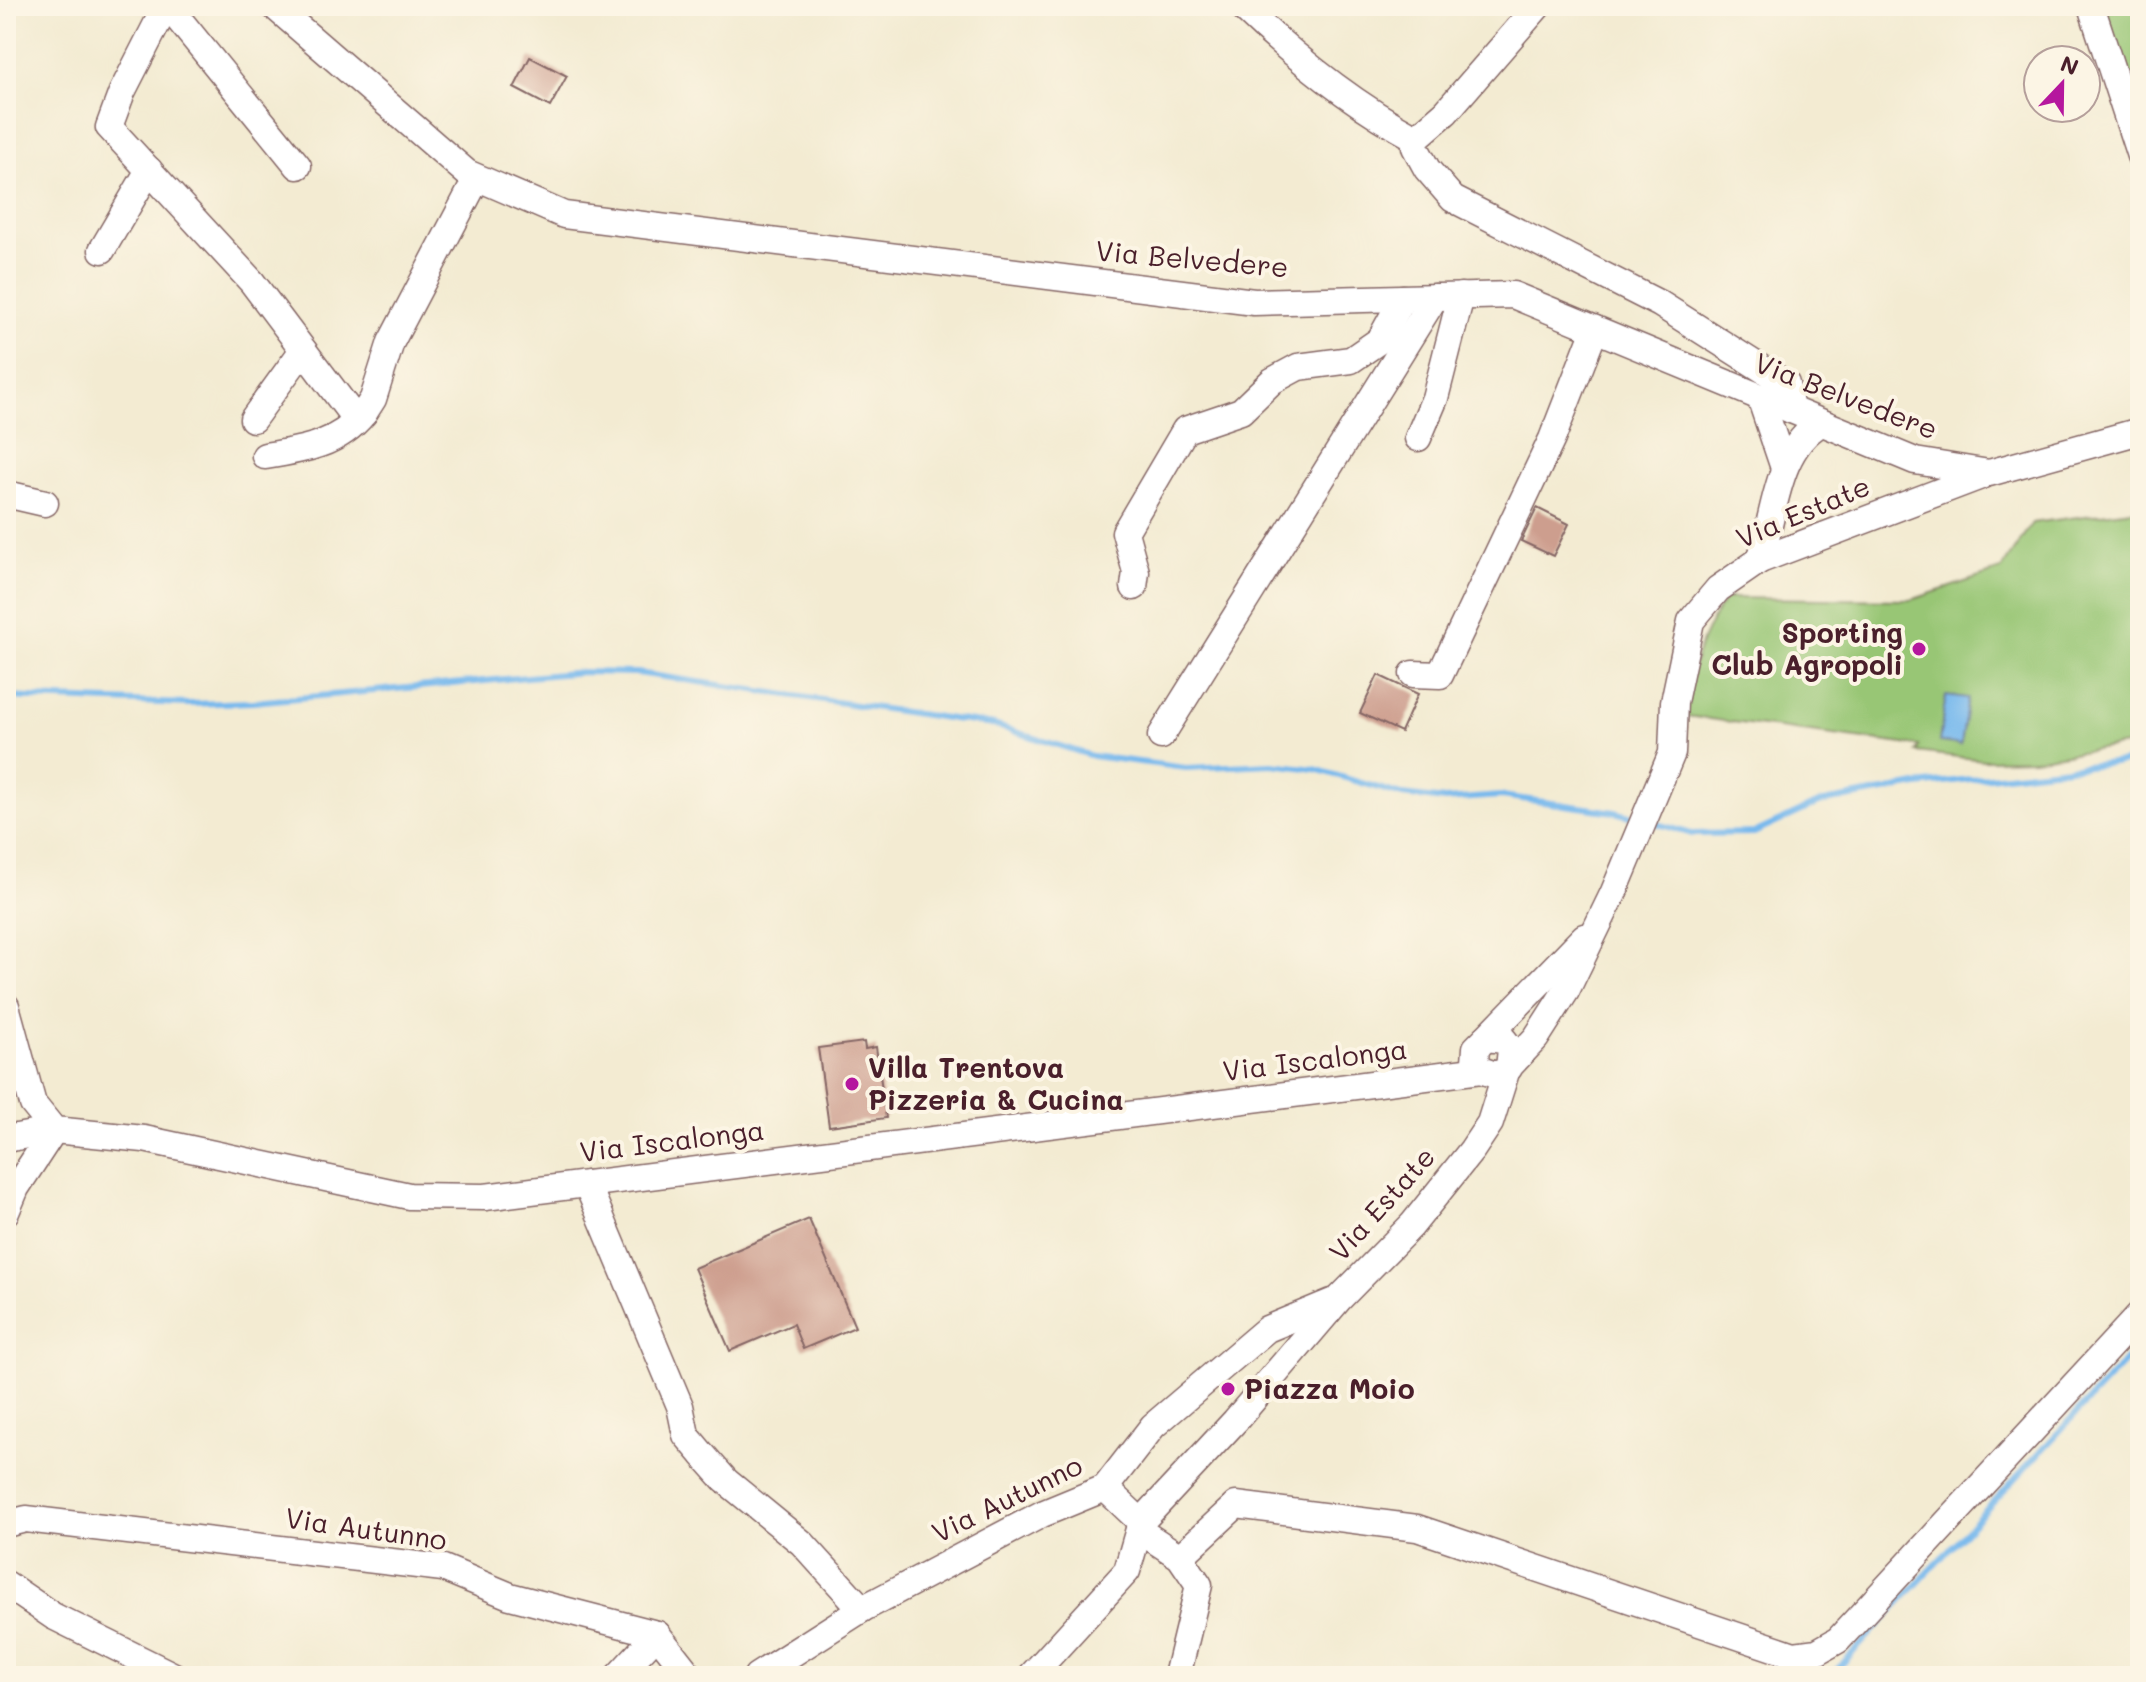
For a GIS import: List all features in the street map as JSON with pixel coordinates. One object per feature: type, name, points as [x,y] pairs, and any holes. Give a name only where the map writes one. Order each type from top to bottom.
[{"type":"street","points":[[298,166],[167,6],[122,92],[109,127],[252,282],[350,412],[364,413]]},
{"type":"street","name":"Via Belvedere","points":[[274,6],[467,173],[564,215],[1254,302],[1513,295],[1915,461],[1989,473],[2140,431]]},
{"type":"street","points":[[1241,6],[1319,73],[1380,119],[1416,138]]},
{"type":"street","points":[[1538,6],[1446,112],[1416,138],[1415,147],[1427,169],[1453,199],[1660,304],[1786,384],[1791,410]]},
{"type":"street","points":[[2091,6],[2140,156]]},
{"type":"street","points":[[102,250],[149,170]]},
{"type":"street","points":[[265,456],[312,449],[350,430],[364,413],[373,399],[391,342],[477,178]]},
{"type":"street","points":[[1418,438],[1435,398],[1448,297]]},
{"type":"street","points":[[1161,736],[1448,297]]},
{"type":"street","points":[[1134,587],[1136,572],[1125,532],[1185,430],[1241,411],[1272,381],[1298,367],[1351,360],[1380,340],[1403,298]]},
{"type":"street","points":[[1413,674],[1440,675],[1552,439],[1595,329]]},
{"type":"street","points":[[253,419],[303,350]]},
{"type":"street","points":[[1760,397],[1784,468]]},
{"type":"street","points":[[1760,560],[1784,468],[1803,433],[1821,423]]},
{"type":"street","name":"Via Estate","points":[[1490,1061],[1536,1038],[1566,991],[1613,894],[1672,753],[1674,702],[1691,621],[1718,589],[1760,560],[1989,473]]},
{"type":"street","points":[[6,494],[45,503]]},
{"type":"street","name":"Via Estate","points":[[1140,1526],[1339,1299],[1412,1225],[1472,1150],[1490,1061],[1595,926]]},
{"type":"street","points":[[6,1006],[33,1104],[54,1130],[16,1188],[6,1212]]},
{"type":"street","name":"Via Iscalonga","points":[[6,1139],[54,1130],[144,1139],[409,1196],[485,1197],[1434,1077],[1490,1061]]},
{"type":"street","points":[[587,1184],[680,1406],[686,1435],[726,1481],[802,1543],[862,1609]]},
{"type":"street","name":"Via Autunno","points":[[757,1676],[862,1609],[1042,1514],[1105,1488],[1153,1426],[1267,1329],[1339,1299]]},
{"type":"street","points":[[1180,1557],[1236,1505],[1417,1528],[1794,1655],[1817,1652],[1838,1640],[2140,1314]]},
{"type":"street","points":[[1105,1488],[1140,1526],[1180,1557],[1199,1585],[1177,1676]]},
{"type":"street","name":"Via Autunno","points":[[6,1524],[26,1519],[443,1568],[510,1596],[657,1634]]},
{"type":"street","points":[[1031,1676],[1127,1571],[1140,1526]]},
{"type":"street","points":[[6,1584],[53,1616],[174,1676]]},
{"type":"street","points":[[618,1676],[657,1634],[690,1676]]},
{"type":"green space","points":[[2103,6],[2140,6],[2140,114]]},
{"type":"green space","name":"Sporting Club Agropoli","points":[[2140,509],[2140,743],[2033,759],[1984,760],[1916,752],[1919,746],[1685,716],[1697,654],[1726,598],[1911,600],[2001,570],[2032,523]]},
{"type":"water","points":[[1946,695],[1968,698],[1961,745],[1939,742]]},
{"type":"building","points":[[530,57],[567,76],[550,107],[514,88]]},
{"type":"building","points":[[1537,508],[1569,524],[1553,556],[1521,541]]},
{"type":"building","points":[[1378,675],[1418,694],[1401,732],[1360,713]]},
{"type":"building","name":"Villa Trentova Pizzeria & Cucina","points":[[864,1042],[865,1049],[876,1047],[886,1118],[829,1126],[818,1048]]},
{"type":"building","points":[[809,1219],[855,1327],[803,1349],[793,1324],[730,1351],[694,1268]]},
{"type":"waterway","points":[[6,697],[188,704],[253,702],[583,672],[637,673],[994,725],[1092,756],[1186,768],[1272,764],[1315,769],[1402,795],[1445,800],[1501,796],[1615,812],[1637,818]]},
{"type":"waterway","points":[[1652,822],[1692,834],[1754,833],[1819,803],[1917,785],[2140,760]]},
{"type":"waterway","points":[[1831,1676],[2140,1345]]},
{"type":"place","name":"Sporting Club Agropoli","points":[[1919,649]]},
{"type":"place","name":"Villa Trentova Pizzeria & Cucina","points":[[852,1084]]},
{"type":"place","name":"Piazza Moio","points":[[1228,1389]]}]
